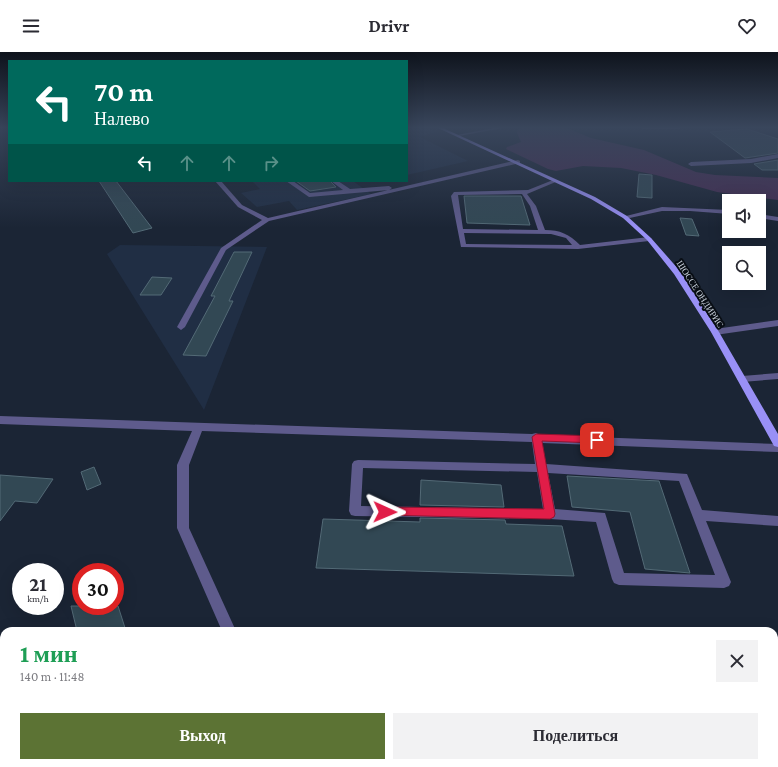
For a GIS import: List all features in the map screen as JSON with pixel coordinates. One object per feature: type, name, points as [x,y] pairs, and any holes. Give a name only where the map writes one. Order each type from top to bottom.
[{"type":"main road","name":"ШОССЕ ОНДИРИС","points":[[518,162],[593,198],[625,217],[649,239],[677,273],[715,332],[778,443]]},
{"type":"street","points":[[691,164],[744,161]]},
{"type":"street","points":[[181,327],[223,249],[267,220],[518,162]]},
{"type":"street","points":[[555,181],[534,191],[524,193],[456,193],[454,196],[463,246],[578,247],[649,239]]},
{"type":"street","points":[[219,182],[240,206],[267,220]]},
{"type":"street","points":[[291,182],[309,195],[382,188],[403,189]]},
{"type":"street","points":[[336,182],[350,191]]},
{"type":"street","points":[[524,193],[533,206],[542,232]]},
{"type":"street","points":[[625,217],[662,209],[722,211]]},
{"type":"street","points":[[766,217],[778,219]]},
{"type":"street","points":[[460,231],[542,232],[565,235],[578,247]]},
{"type":"street","points":[[715,332],[778,323]]},
{"type":"street","points":[[742,379],[778,376]]},
{"type":"street","points":[[0,420],[198,428],[536,437],[778,448]]},
{"type":"street","points":[[198,428],[183,465],[183,528],[227,627]]},
{"type":"street","points":[[536,437],[550,514]]},
{"type":"street","points":[[358,464],[542,468],[683,477],[724,582],[619,579],[601,517],[550,514],[355,511],[358,464]]},
{"type":"street","points":[[698,514],[778,521]]},
{"type":"shaded area","points":[[408,161],[466,161],[408,175]]},
{"type":"shaded area","points":[[532,161],[671,161],[696,172],[715,175],[778,178],[778,200],[766,198],[766,194],[732,194],[717,192],[656,175],[621,168],[583,166],[556,171]]},
{"type":"shaded area","points":[[253,182],[354,182],[371,194],[297,210],[289,201],[257,207],[241,193],[260,189]]},
{"type":"shaded area","points":[[120,245],[267,247],[204,410],[107,254]]},
{"type":"building","points":[[778,161],[778,170],[762,170],[754,164]]},
{"type":"building","points":[[639,174],[652,175],[652,198],[637,197]]},
{"type":"building","points":[[100,182],[117,182],[152,228],[133,233]]},
{"type":"building","points":[[297,182],[331,182],[336,187],[310,191]]},
{"type":"building","points":[[464,196],[521,196],[530,225],[467,223]]},
{"type":"building","points":[[680,218],[692,219],[699,236],[686,235]]},
{"type":"building","points":[[234,252],[252,252],[229,301],[233,301],[206,356],[183,355],[215,296],[211,296]]},
{"type":"building","points":[[152,277],[172,278],[161,295],[140,295]]},
{"type":"building","points":[[94,467],[101,484],[87,490],[81,472]]},
{"type":"building","points":[[0,475],[53,479],[37,503],[15,501],[0,521]]},
{"type":"building","points":[[567,476],[659,481],[690,573],[645,569],[630,512],[572,507]]},
{"type":"building","points":[[421,480],[501,485],[504,507],[420,505]]},
{"type":"building","points":[[420,518],[505,520],[506,524],[562,526],[574,576],[316,568],[323,519],[420,522]]},
{"type":"building","points":[[73,615],[121,615],[125,627],[76,627]]},
{"type":"route","points":[[385,512],[550,514],[536,437],[597,440]]}]
